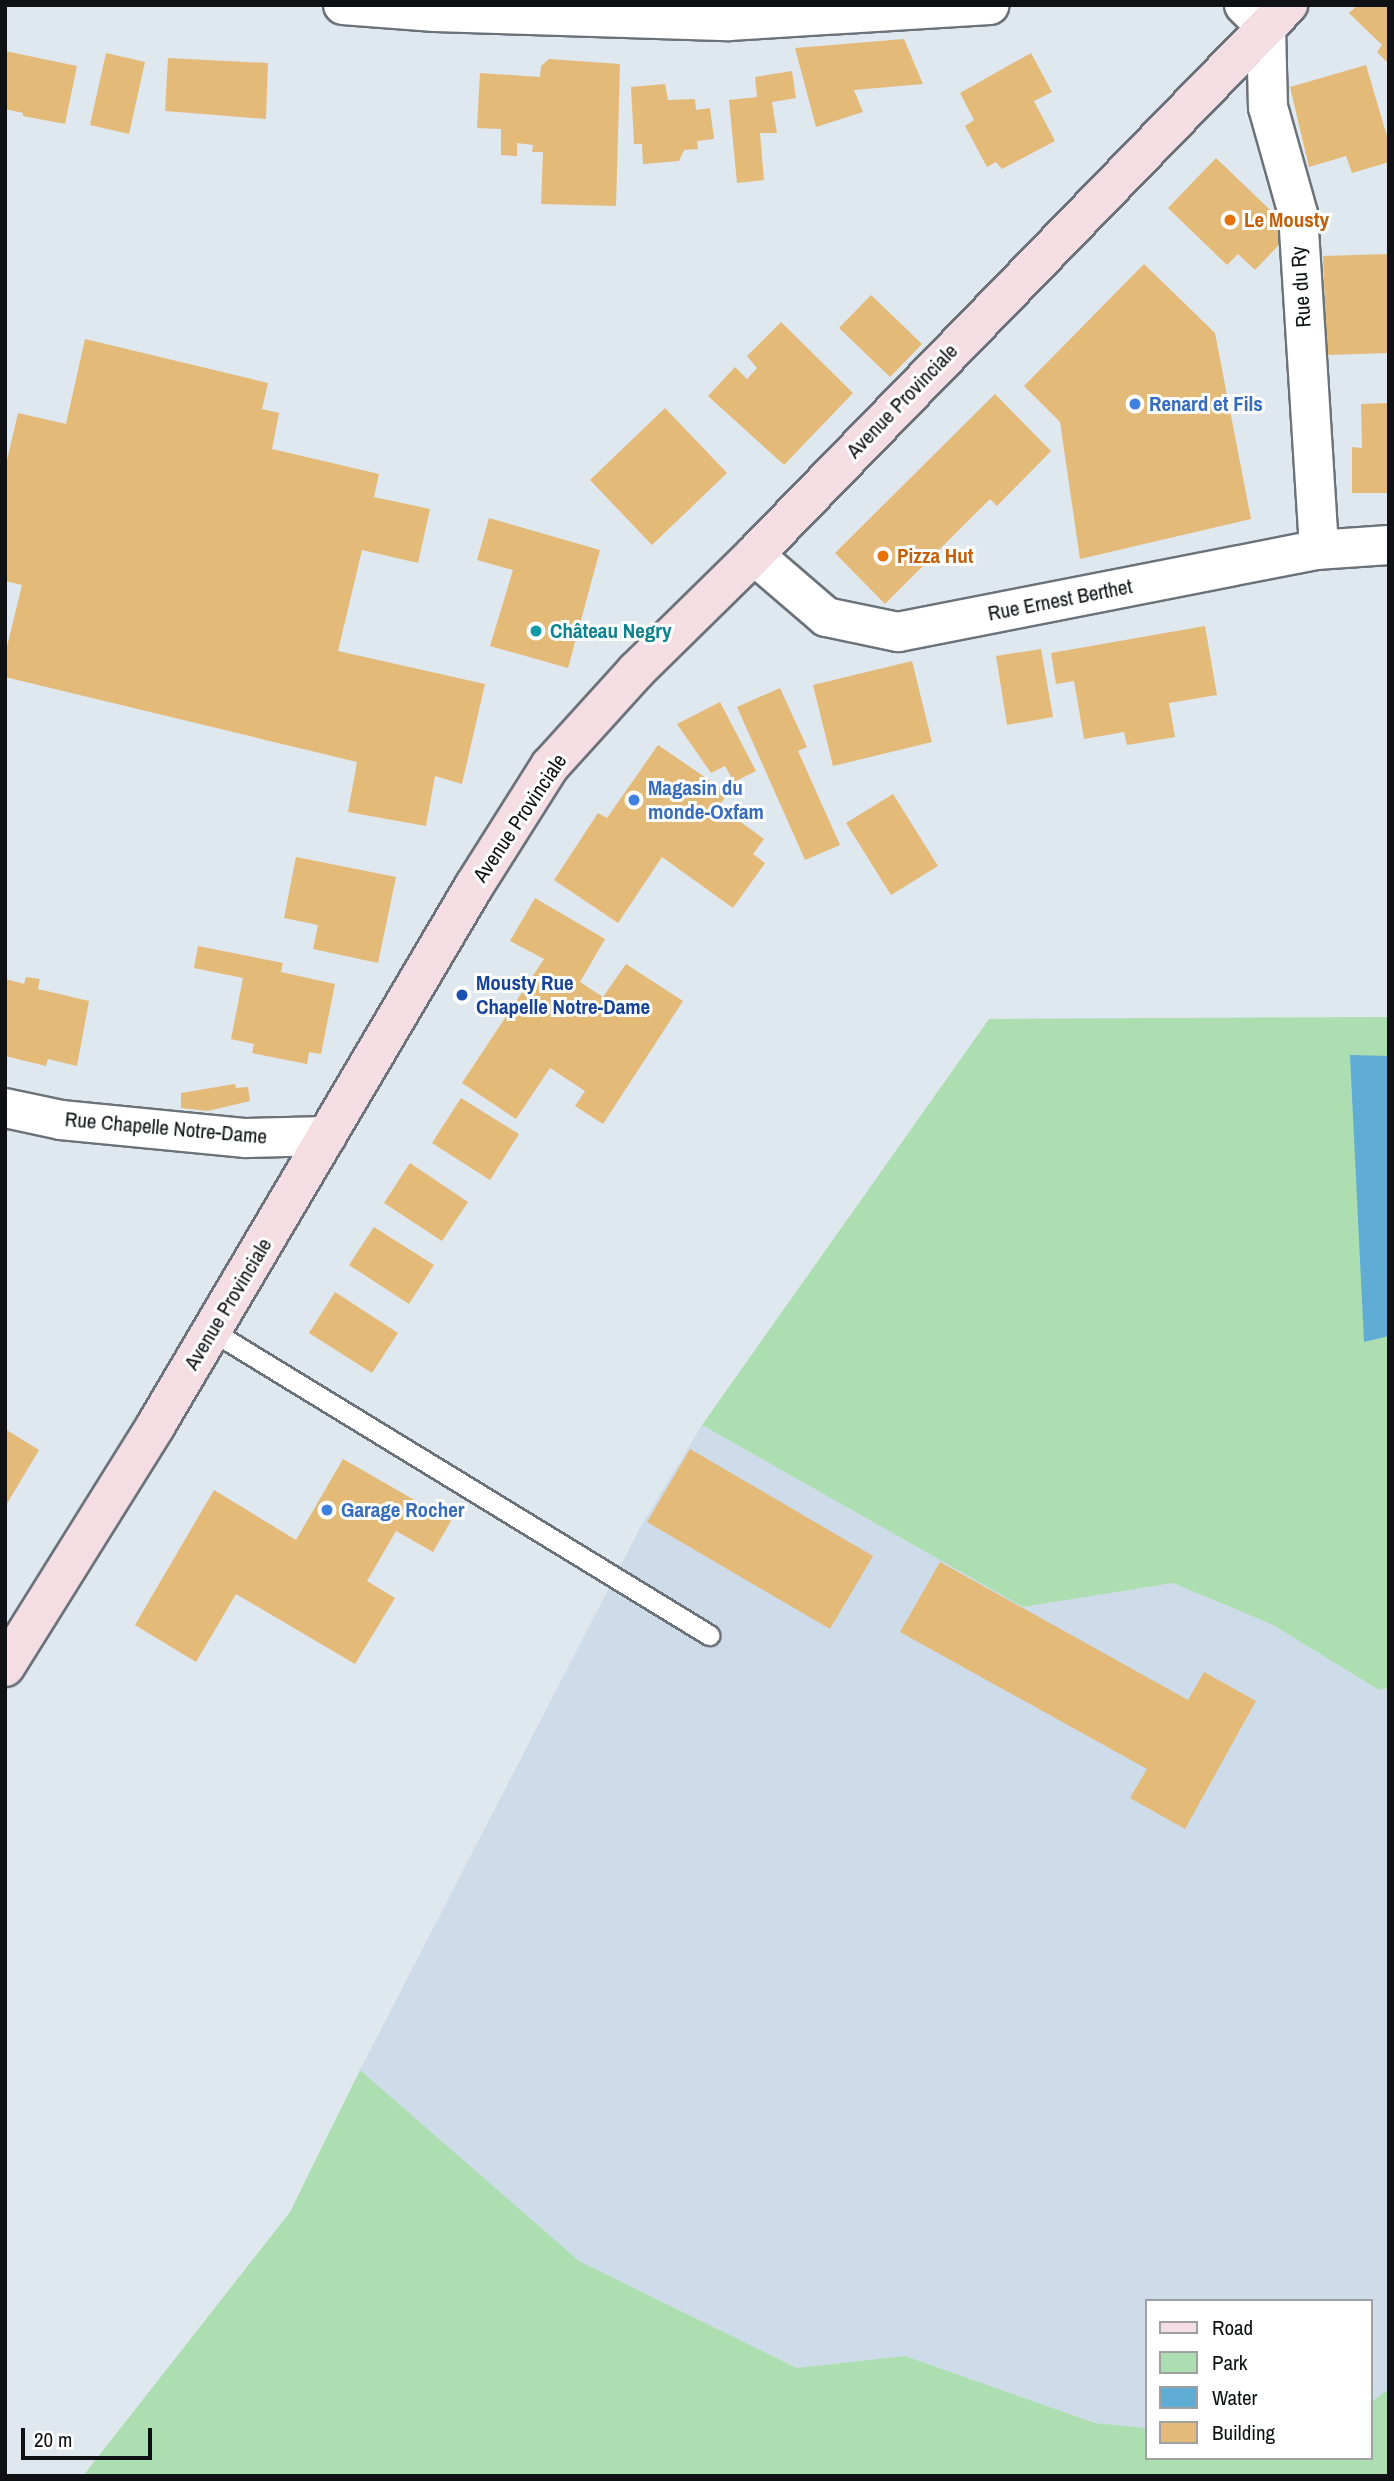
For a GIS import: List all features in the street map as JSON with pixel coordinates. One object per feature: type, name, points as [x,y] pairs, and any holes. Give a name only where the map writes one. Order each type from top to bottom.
[{"type":"main road","name":"Avenue Provinciale","points":[[5,1667],[212,1331],[474,886],[550,766],[636,671],[754,555],[1266,13]]},
{"type":"street","points":[[343,5],[435,12],[729,21],[990,5]]},
{"type":"street","name":"Rue du Ry","points":[[1266,13],[1268,107],[1298,214],[1318,534],[1316,550]]},
{"type":"street","name":"Rue Ernest Berthet","points":[[754,555],[826,617],[898,632],[1316,550],[1389,545]]},
{"type":"street","name":"Rue Chapelle Notre-Dame","points":[[5,1108],[61,1120],[246,1138],[327,1136]]},
{"type":"lane","points":[[212,1331],[709,1635]]},
{"type":"shaded area","points":[[702,1425],[1023,1607],[1173,1583],[1273,1625],[1379,1690],[1389,1688],[1389,2390],[1373,2402],[1373,2299],[1146,2299],[1146,2428],[1095,2423],[905,2356],[798,2368],[579,2261],[360,2070],[641,1526]]},
{"type":"green space","points":[[1389,1017],[1389,1688],[1379,1690],[1273,1625],[1173,1583],[1023,1607],[702,1425],[989,1019]]},
{"type":"green space","points":[[360,2070],[579,2261],[797,2368],[905,2356],[1095,2423],[1146,2428],[1146,2460],[1373,2460],[1373,2401],[1389,2389],[1389,2476],[83,2476],[290,2212]]},
{"type":"water","points":[[1350,1055],[1389,1056],[1389,1336],[1364,1342]]},
{"type":"building","points":[[1358,5],[1389,5],[1389,64],[1377,52],[1382,45],[1349,13]]},
{"type":"building","points":[[904,39],[923,84],[854,90],[863,112],[816,127],[795,48]]},
{"type":"building","points":[[5,51],[77,66],[65,124],[23,116],[23,113],[5,109]]},
{"type":"building","points":[[106,53],[145,62],[129,134],[90,125]]},
{"type":"building","points":[[1031,53],[1052,92],[1034,101],[1055,141],[1002,169],[996,162],[987,167],[965,126],[974,120],[960,93]]},
{"type":"building","points":[[168,58],[268,63],[266,119],[165,111]]},
{"type":"building","points":[[549,59],[620,64],[616,206],[541,204],[543,152],[532,152],[533,145],[517,143],[517,156],[501,155],[501,129],[477,128],[480,73],[540,77],[541,66]]},
{"type":"building","points":[[1366,65],[1389,143],[1389,162],[1352,173],[1346,156],[1309,167],[1290,87]]},
{"type":"building","points":[[792,71],[796,98],[772,102],[777,133],[760,133],[764,180],[737,183],[729,100],[757,97],[755,77]]},
{"type":"building","points":[[665,84],[668,100],[695,99],[696,110],[710,108],[714,139],[697,141],[698,149],[684,150],[679,161],[643,164],[642,144],[634,144],[631,87]]},
{"type":"building","name":"Le Mousty","points":[[1216,158],[1292,231],[1255,270],[1238,254],[1227,265],[1168,208]]},
{"type":"building","points":[[1389,254],[1389,353],[1327,355],[1323,256]]},
{"type":"building","name":"Renard et Fils","points":[[1144,264],[1215,333],[1251,519],[1080,559],[1060,422],[1024,386]]},
{"type":"building","points":[[871,295],[922,344],[890,377],[839,328]]},
{"type":"building","points":[[781,322],[853,393],[784,465],[708,396],[735,367],[747,379],[757,368],[747,356]]},
{"type":"building","points":[[85,339],[268,383],[262,409],[279,413],[272,449],[379,474],[374,497],[430,509],[418,563],[362,550],[338,651],[485,684],[462,784],[435,776],[426,826],[348,812],[357,762],[5,677],[5,655],[22,585],[5,581],[5,469],[18,413],[66,424]]},
{"type":"building","points":[[995,394],[1051,451],[997,506],[990,499],[885,604],[835,553]]},
{"type":"building","points":[[1389,403],[1389,493],[1352,493],[1352,447],[1362,448],[1361,404]]},
{"type":"building","points":[[665,408],[727,473],[652,545],[590,480]]},
{"type":"building","points":[[489,518],[600,550],[568,668],[490,646],[513,570],[477,560]]},
{"type":"building","points":[[1205,626],[1217,695],[1169,703],[1175,737],[1127,745],[1124,732],[1084,739],[1074,681],[1056,684],[1051,653]]},
{"type":"building","points":[[1041,649],[1053,717],[1007,725],[996,656]]},
{"type":"building","points":[[912,661],[932,742],[833,766],[813,685]]},
{"type":"building","points":[[780,688],[807,747],[798,751],[840,845],[805,860],[737,707]]},
{"type":"building","points":[[720,702],[756,771],[734,782],[725,766],[711,773],[677,724]]},
{"type":"building","points":[[658,745],[728,793],[719,806],[764,839],[753,854],[765,863],[733,908],[662,857],[618,923],[554,880],[598,813],[607,818]]},
{"type":"building","points":[[893,794],[938,866],[891,895],[846,823]]},
{"type":"building","points":[[296,857],[396,877],[378,963],[313,949],[318,925],[284,918]]},
{"type":"building","points":[[535,898],[605,939],[580,982],[603,997],[626,964],[683,1001],[603,1124],[575,1106],[585,1091],[550,1068],[516,1119],[462,1083],[544,959],[510,941]]},
{"type":"building","points":[[198,946],[283,963],[281,972],[335,984],[321,1054],[309,1052],[307,1064],[252,1053],[254,1044],[231,1039],[243,978],[194,968]]},
{"type":"building","points":[[26,977],[40,979],[38,989],[89,1001],[77,1066],[48,1059],[46,1066],[5,1056],[5,979],[24,984]]},
{"type":"building","points":[[235,1084],[236,1088],[248,1087],[250,1101],[208,1111],[181,1108],[181,1093]]},
{"type":"building","points":[[461,1098],[519,1134],[490,1180],[432,1143]]},
{"type":"building","points":[[410,1163],[468,1202],[442,1241],[384,1203]]},
{"type":"building","points":[[374,1227],[434,1265],[409,1304],[349,1265]]},
{"type":"building","points":[[335,1292],[398,1333],[372,1373],[309,1333]]},
{"type":"building","points":[[5,1429],[39,1450],[5,1507]]},
{"type":"building","points":[[690,1449],[873,1556],[830,1629],[647,1522]]},
{"type":"building","points":[[343,1459],[451,1521],[433,1552],[396,1531],[367,1581],[395,1598],[355,1664],[236,1594],[196,1662],[135,1625],[214,1490],[296,1540]]},
{"type":"building","points":[[940,1562],[1188,1700],[1204,1672],[1256,1701],[1185,1829],[1130,1798],[1147,1769],[900,1632]]},
{"type":"place","name":"Le Mousty","points":[[1230,220]]},
{"type":"place","name":"Renard et Fils","points":[[1135,404]]},
{"type":"place","name":"Pizza Hut","points":[[883,556]]},
{"type":"place","name":"Château Negry","points":[[536,631]]},
{"type":"place","name":"Magasin du monde-Oxfam","points":[[634,800]]},
{"type":"place","name":"Mousty Rue Chapelle Notre-Dame","points":[[462,995]]},
{"type":"place","name":"Garage Rocher","points":[[327,1510]]}]
